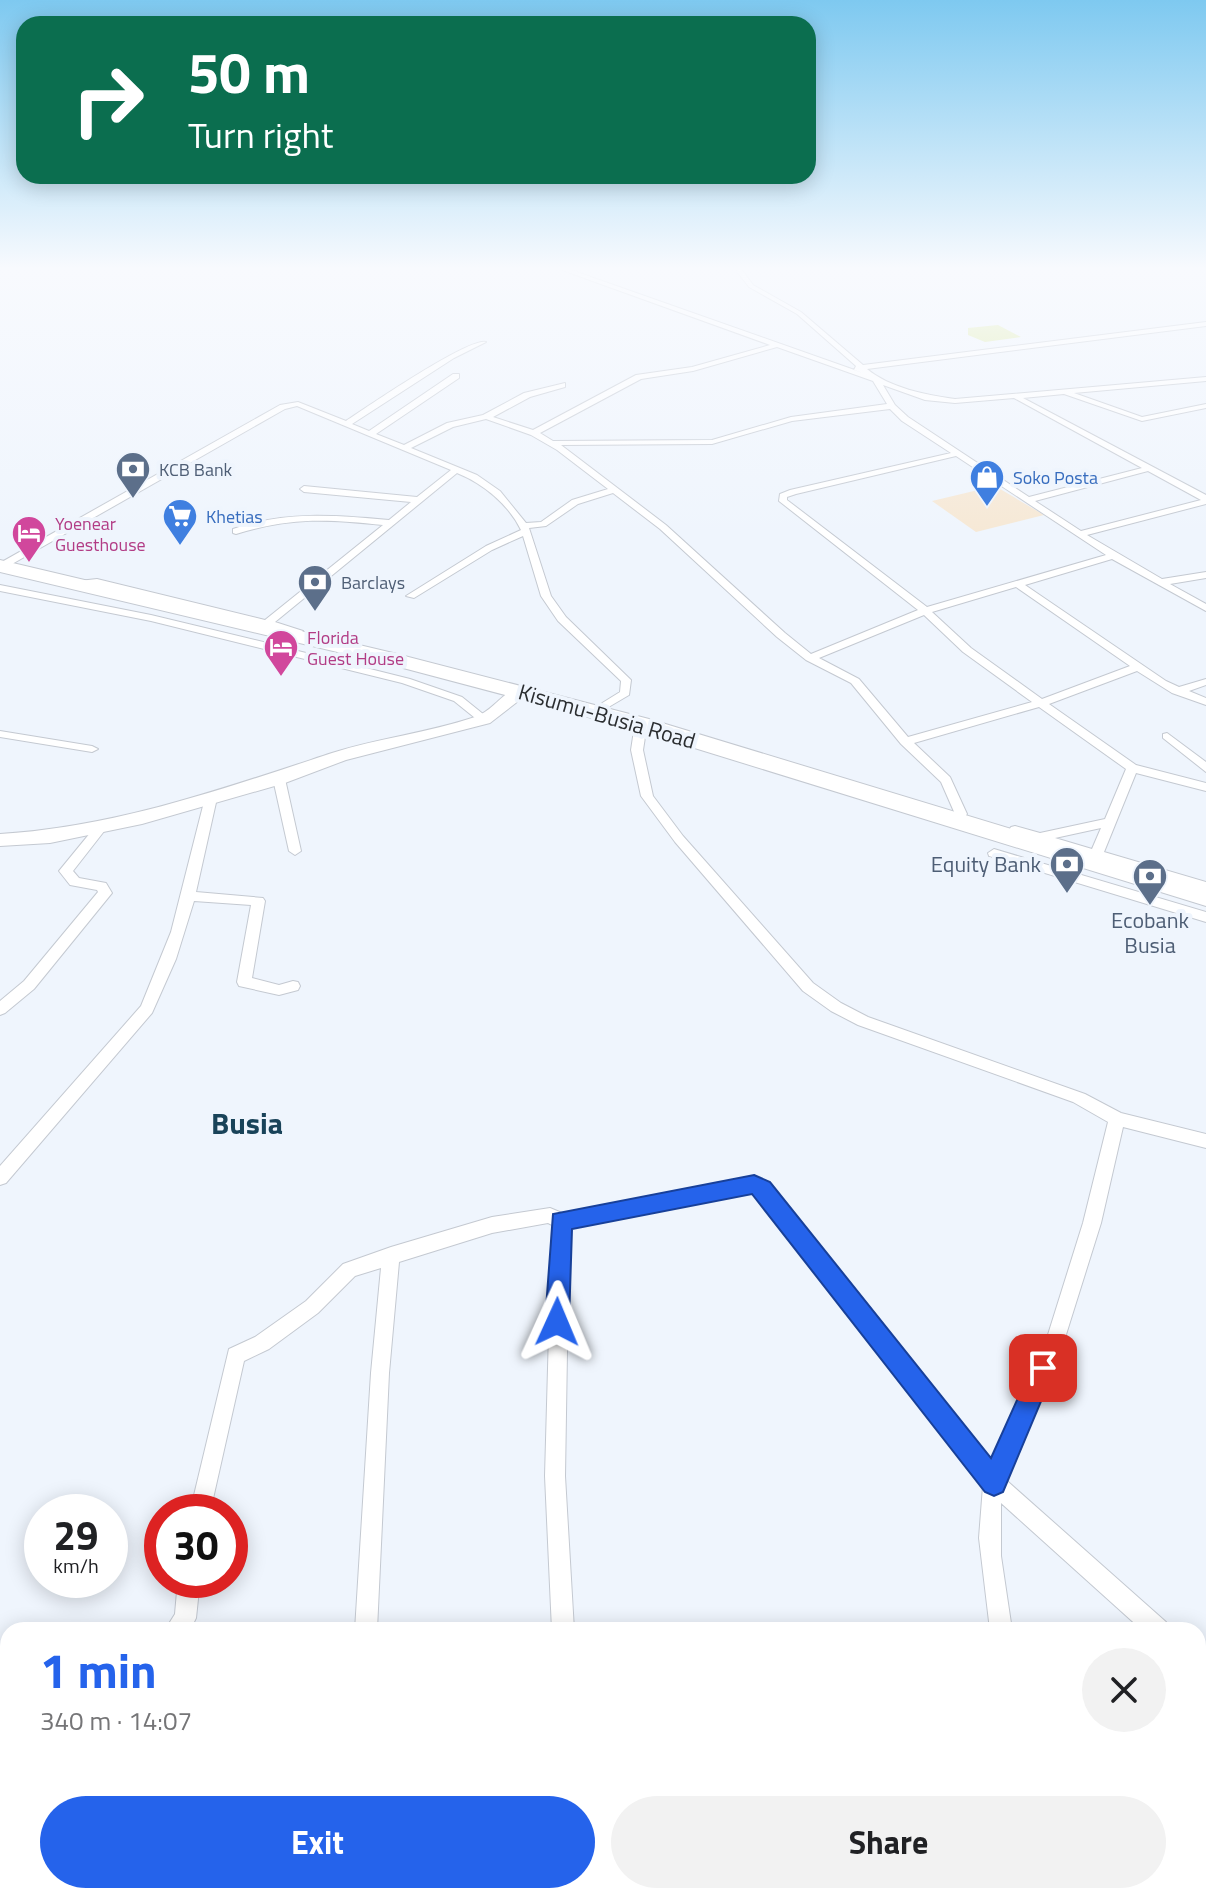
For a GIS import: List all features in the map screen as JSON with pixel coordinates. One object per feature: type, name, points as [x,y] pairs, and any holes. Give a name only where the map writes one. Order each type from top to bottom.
[{"type":"highway","name":"Kisumu-Busia Road","points":[[1,573],[79,584],[286,642],[520,692],[641,724],[1095,858],[1206,897]]},
{"type":"street","points":[[345,425],[449,359]]},
{"type":"street","points":[[534,433],[639,377],[693,369],[729,359]]},
{"type":"street","points":[[823,359],[856,369],[877,381],[940,400],[1206,379]]},
{"type":"street","points":[[846,359],[856,369]]},
{"type":"street","points":[[856,369],[935,359]]},
{"type":"street","points":[[370,434],[456,376]]},
{"type":"street","points":[[877,381],[892,406],[956,454],[1113,556],[1206,608]]},
{"type":"street","points":[[402,449],[450,425],[486,417],[527,395],[562,385]]},
{"type":"street","points":[[1063,392],[1142,419],[1206,406]]},
{"type":"street","points":[[1015,396],[1206,500]]},
{"type":"street","points":[[1,573],[283,407],[298,404],[474,477],[497,493],[525,529],[546,596],[562,619],[626,680],[625,693],[595,712]]},
{"type":"street","points":[[552,443],[712,442],[791,419],[892,406]]},
{"type":"street","points":[[486,417],[534,433],[552,443],[663,527],[810,658],[855,681],[905,742],[946,780],[958,817],[1039,837],[1095,858],[1206,887]]},
{"type":"street","points":[[956,454],[783,496],[788,508],[925,611],[967,650],[1132,768],[1206,787]]},
{"type":"street","points":[[1027,500],[1146,469]]},
{"type":"street","points":[[268,623],[456,470]]},
{"type":"street","points":[[304,489],[417,500]]},
{"type":"street","points":[[411,596],[489,548],[525,529],[543,524],[575,502],[613,490]]},
{"type":"street","points":[[1079,534],[1206,500]]},
{"type":"street","points":[[236,531],[254,523],[307,519],[389,523]]},
{"type":"street","points":[[810,658],[925,611],[1113,556]]},
{"type":"street","points":[[1,573],[151,618],[286,642],[458,699],[484,720]]},
{"type":"street","points":[[1163,582],[1206,575]]},
{"type":"street","points":[[79,584],[97,582],[298,631],[286,642]]},
{"type":"street","points":[[1018,584],[1176,691],[1206,702]]},
{"type":"street","points":[[905,742],[1041,703],[1138,667]]},
{"type":"street","points":[[1176,691],[1206,682]]},
{"type":"street","points":[[0,840],[99,830],[279,779],[340,756],[484,720],[520,692]]},
{"type":"street","points":[[641,724],[637,750],[647,796],[679,839],[808,987],[863,1021],[1079,1098],[1117,1119],[1206,1141]]},
{"type":"street","points":[[0,734],[92,749]]},
{"type":"street","points":[[1167,736],[1206,768]]},
{"type":"street","points":[[1095,858],[1132,768]]},
{"type":"street","points":[[279,779],[295,851]]},
{"type":"street","points":[[0,1178],[147,1009],[161,982],[188,896],[211,798]]},
{"type":"street","points":[[1039,837],[1109,822]]},
{"type":"street","points":[[0,1009],[29,985],[105,893],[101,886],[75,882],[66,871],[99,830]]},
{"type":"street","points":[[994,853],[1206,917]]},
{"type":"street","points":[[188,896],[258,901],[244,982],[279,990],[293,986]]},
{"type":"street","points":[[1000,1622],[990,1551],[989,1502],[994,1483],[1055,1341],[1092,1223],[1117,1119]]},
{"type":"street","points":[[204,1494],[236,1355],[262,1343],[312,1307],[349,1270],[492,1225],[550,1215],[561,1221],[734,1186],[754,1185],[762,1189],[994,1483],[1149,1622]]},
{"type":"street","points":[[561,1221],[555,1476],[563,1622]]},
{"type":"street","points":[[366,1622],[380,1373],[391,1255]]},
{"type":"street","points":[[182,1622],[187,1598]]},
{"type":"shaded area","name":"Soko Posta","points":[[995,486],[1044,515],[976,532],[932,501]]},
{"type":"place","name":"KCB Bank","points":[[133,500]]},
{"type":"place","name":"Soko Posta","points":[[987,508]]},
{"type":"place","name":"Khetias","points":[[180,547]]},
{"type":"place","name":"Yoenear Guesthouse","points":[[29,564]]},
{"type":"place","name":"Barclays","points":[[315,613]]},
{"type":"place","name":"Florida Guest House","points":[[281,678]]},
{"type":"place","name":"Equity Bank","points":[[1067,895]]},
{"type":"place","name":"Ecobank Busia","points":[[1150,907]]},
{"type":"district","name":"Busia","points":[[247,1123]]},
{"type":"route","points":[[557,1322],[558,1230],[561,1221],[734,1186],[754,1185],[762,1189],[994,1483],[1043,1368]]}]
